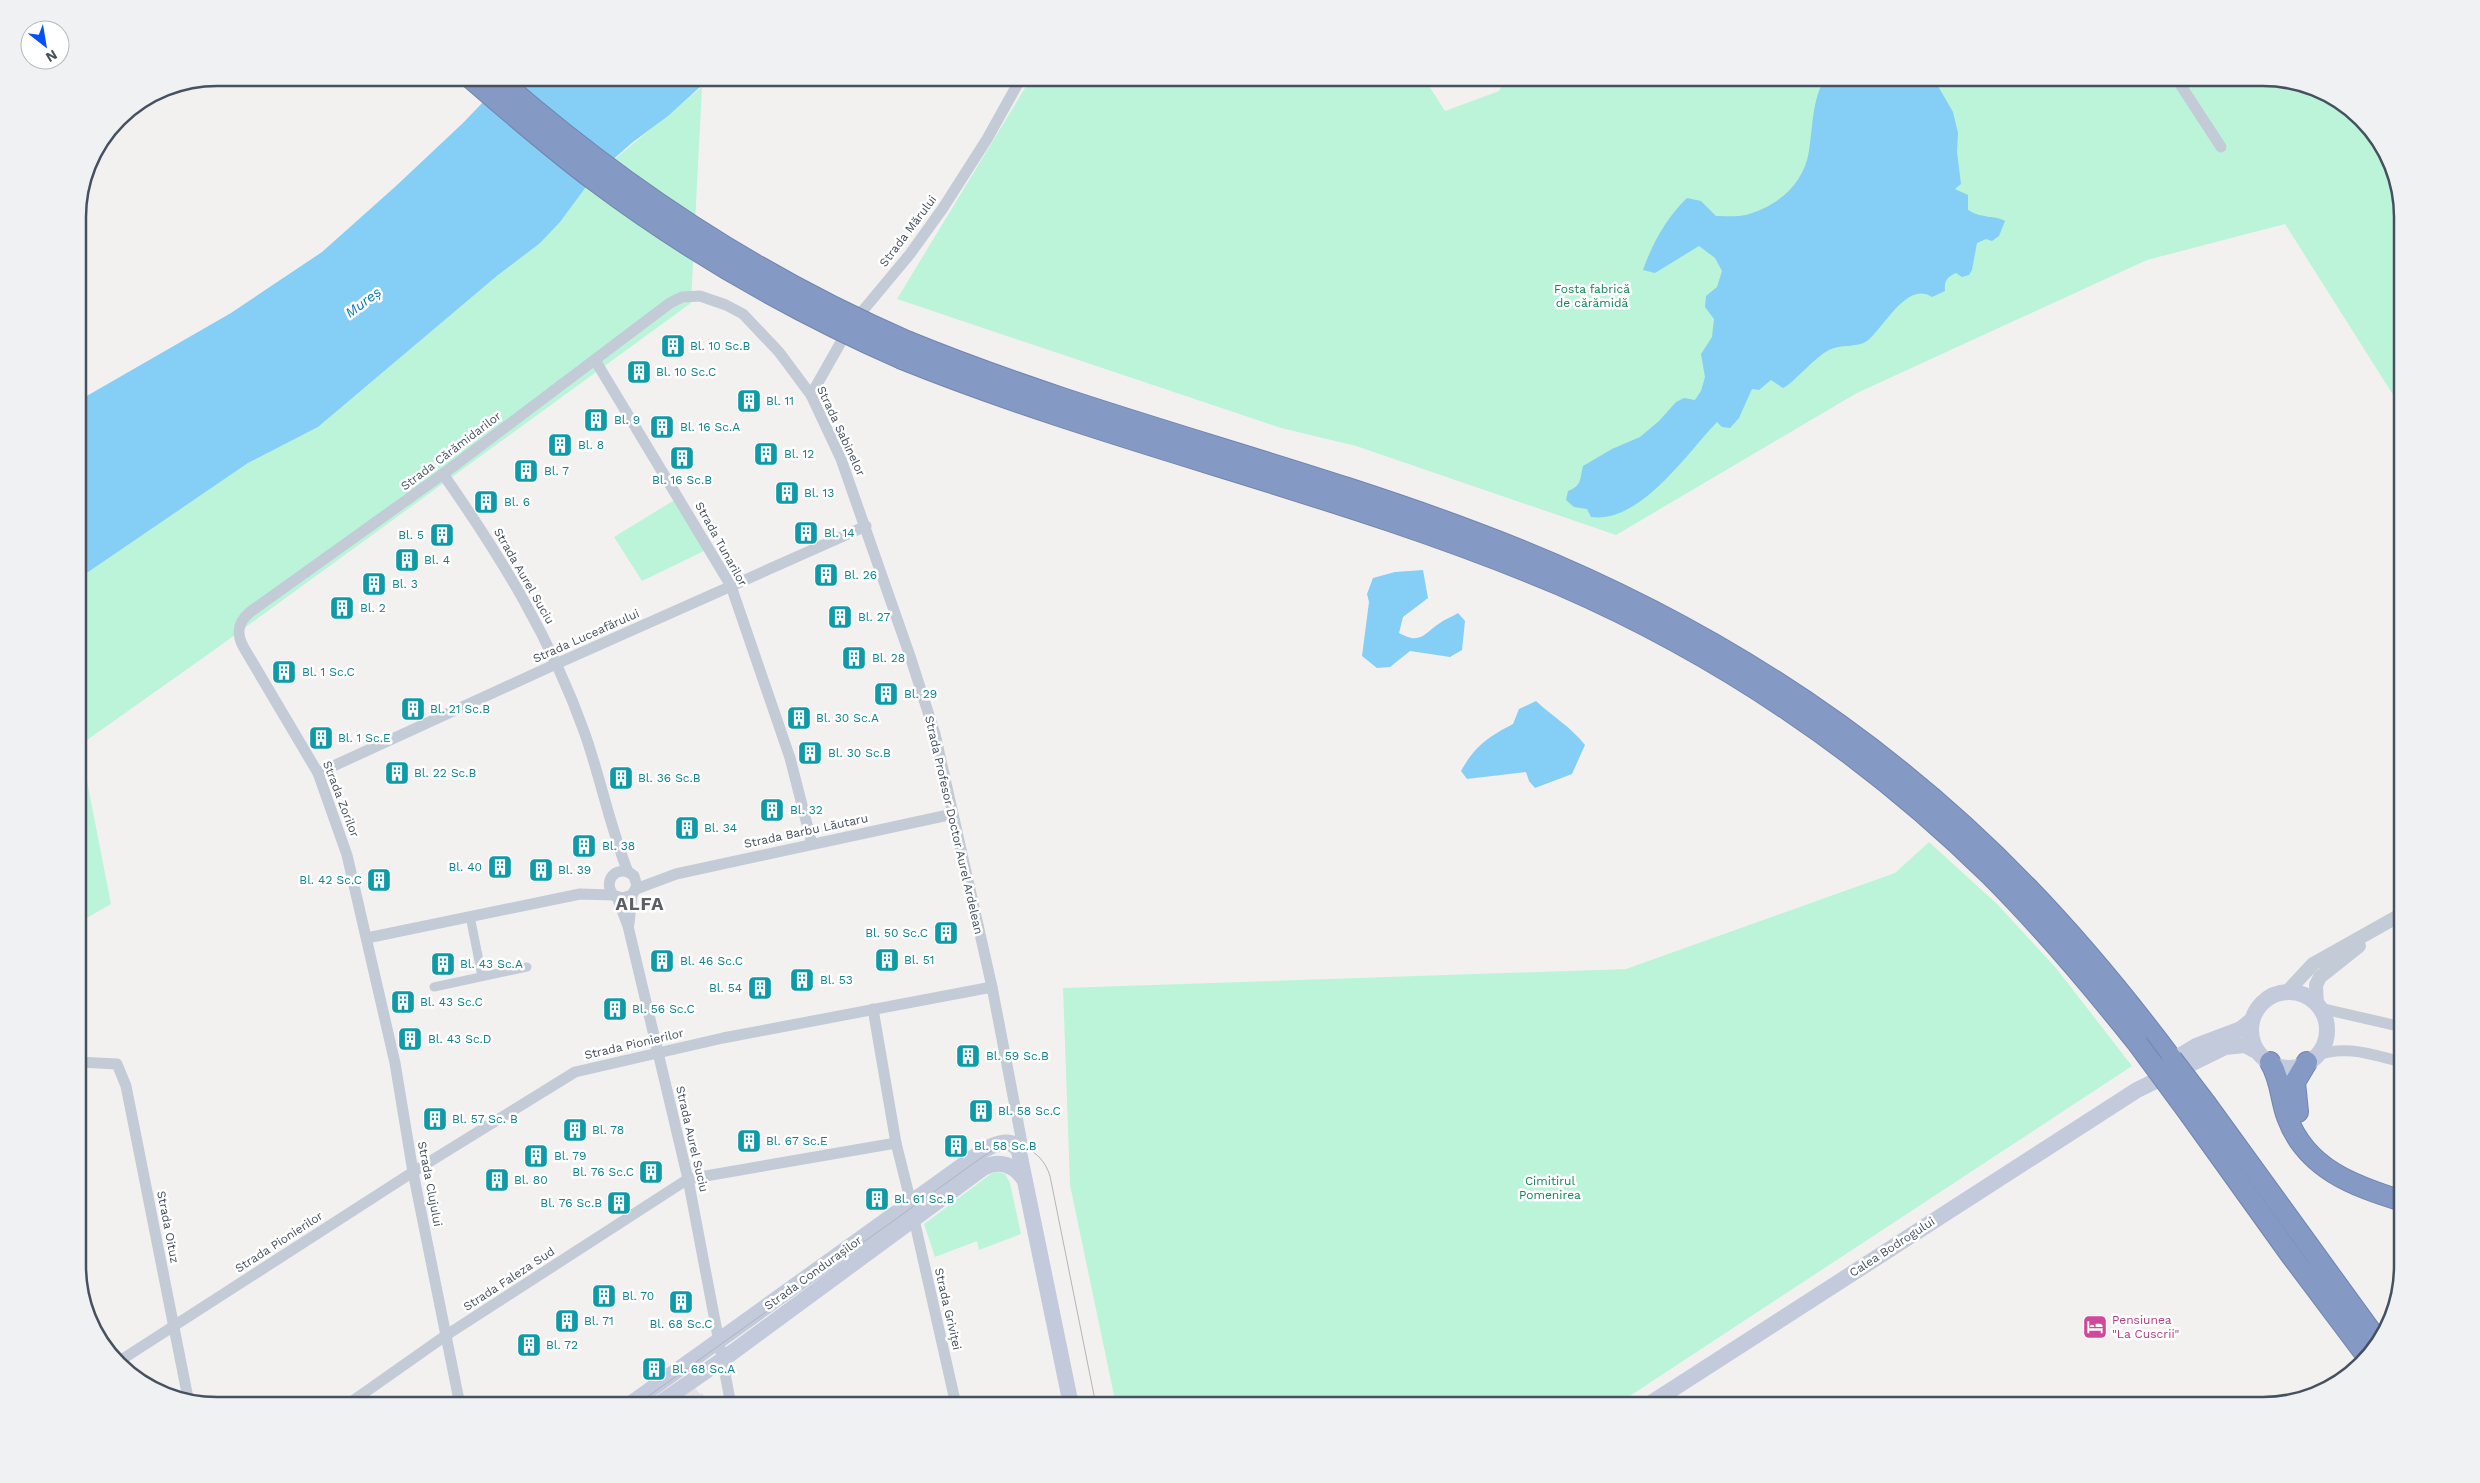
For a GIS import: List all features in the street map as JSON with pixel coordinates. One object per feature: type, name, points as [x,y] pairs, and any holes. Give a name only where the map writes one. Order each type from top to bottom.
[{"type":"highway","points":[[480,86],[593,180],[670,234],[776,298],[906,350],[1068,420],[1405,517],[1468,540],[1659,633],[1754,688],[1837,745],[1910,802],[1989,874],[2144,1037],[2199,1111],[2373,1335]]},
{"type":"highway","points":[[508,86],[606,166],[709,237],[906,350]]},
{"type":"highway","points":[[2264,1057],[2280,1082],[2287,1118],[2303,1146],[2320,1165],[2361,1188],[2394,1198]]},
{"type":"highway","points":[[2311,1059],[2294,1082],[2300,1121],[2315,1150],[2341,1177]]},
{"type":"highway","points":[[2199,1111],[2362,1350]]},
{"type":"main road","points":[[2287,992],[2304,995],[2318,1006]]},
{"type":"main road","name":"Calea Bodrogului","points":[[2137,1090],[2149,1077],[2186,1052],[2210,1040],[2241,1029],[2252,1020],[2264,1002],[2276,994],[2287,992]]},
{"type":"main road","name":"Calea Bodrogului","points":[[1662,1397],[2137,1090],[2225,1048],[2245,1045],[2264,1057],[2291,1067],[2311,1059],[2323,1045],[2326,1033],[2325,1020],[2318,1006]]},
{"type":"main road","points":[[2252,1020],[2252,1035],[2264,1057]]},
{"type":"main road","points":[[1000,1143],[1011,1143],[1018,1150]]},
{"type":"main road","name":"Strada Condurașilor","points":[[641,1397],[984,1150],[1000,1143]]},
{"type":"main road","name":"Strada Profesor Doctor Aurel Ardelean","points":[[1018,1150],[1069,1397]]},
{"type":"main road","name":"Strada Condurașilor","points":[[670,1397],[988,1165],[1000,1163],[1009,1165],[1024,1179]]},
{"type":"street","name":"Strada Mărului","points":[[811,395],[850,326],[910,254],[943,208],[987,139],[1017,86]]},
{"type":"street","points":[[2181,86],[2220,147]]},
{"type":"street","name":"Strada Sabinelor","points":[[682,297],[700,296],[726,305],[743,314],[779,352],[811,395],[841,459],[866,526]]},
{"type":"street","name":"Strada Cărămidarilor","points":[[238,627],[250,612],[443,474],[682,297]]},
{"type":"street","name":"Strada Tunarilor","points":[[595,360],[731,586],[790,758],[812,844]]},
{"type":"street","name":"Strada Aurel Suciu","points":[[443,474],[511,576],[556,664],[585,734],[612,820],[615,840],[611,877]]},
{"type":"street","name":"Strada Luceafărului","points":[[318,773],[556,664],[866,526]]},
{"type":"street","name":"Strada Profesor Doctor Aurel Ardelean","points":[[866,526],[935,734],[992,987],[1020,1130],[1016,1136],[1018,1150]]},
{"type":"street","name":"Strada Zorilor","points":[[238,627],[239,637],[244,648],[318,773],[348,856],[367,938]]},
{"type":"street","name":"Strada Barbu Lăutaru","points":[[634,892],[665,876],[953,814]]},
{"type":"street","name":"Strada Aurel Suciu","points":[[615,840],[630,873]]},
{"type":"street","points":[[367,938],[580,894],[622,898],[634,892],[636,881],[630,873],[620,870],[580,894]]},
{"type":"street","name":"Strada Barbu Lăutaru","points":[[630,873],[665,876]]},
{"type":"street","points":[[611,877],[610,890],[615,896]]},
{"type":"street","name":"Strada Aurel Suciu","points":[[628,926],[634,892]]},
{"type":"street","name":"Strada Aurel Suciu","points":[[615,896],[628,926],[688,1179],[729,1397]]},
{"type":"street","points":[[470,916],[482,976]]},
{"type":"street","name":"Calea Bodrogului","points":[[2287,992],[2313,964],[2394,919]]},
{"type":"street","name":"Calea Bodrogului","points":[[2318,1006],[2316,985],[2320,977],[2385,925]]},
{"type":"street","name":"Strada Clujului","points":[[367,938],[395,1063],[413,1172],[458,1397]]},
{"type":"street","points":[[434,987],[527,967]]},
{"type":"street","name":"Strada Pionierilor","points":[[125,1358],[413,1172],[575,1072],[657,1053],[992,987]]},
{"type":"street","points":[[2318,1006],[2394,1025]]},
{"type":"street","points":[[873,1009],[896,1143],[911,1202]]},
{"type":"street","points":[[2311,1059],[2329,1051],[2352,1050],[2394,1060]]},
{"type":"street","name":"Strada Oituz","points":[[87,1062],[117,1064],[126,1086],[187,1393]]},
{"type":"street","name":"Strada Condurașilor","points":[[1000,1143],[1020,1130]]},
{"type":"street","points":[[688,1179],[896,1143]]},
{"type":"street","name":"Strada Faleza Sud","points":[[360,1397],[445,1336],[688,1179]]},
{"type":"street","name":"Strada Griviței","points":[[914,1219],[954,1397]]},
{"type":"shaded area","points":[[694,1387],[705,1397],[679,1397]]},
{"type":"green space","name":"Fosta fabrică de cărămidă","points":[[1026,86],[1429,86],[1445,111],[1499,91],[1502,86],[2280,87],[2313,96],[2342,113],[2355,125],[2367,138],[2384,167],[2393,200],[2393,395],[2285,224],[2147,260],[1857,393],[1616,535],[1356,446],[1281,428],[897,299]]},
{"type":"green space","points":[[702,87],[691,303],[217,648],[87,740],[87,573],[248,463],[318,427],[498,275],[539,244],[594,176]]},
{"type":"green space","points":[[676,499],[704,551],[642,581],[614,537]]},
{"type":"green space","points":[[87,781],[111,904],[87,918]]},
{"type":"green space","name":"Cimitirul Pomenirea","points":[[1929,842],[1997,904],[2056,968],[2132,1066],[1628,1397],[1114,1397],[1070,1185],[1063,988],[1626,969],[1895,873]]},
{"type":"green space","points":[[992,1173],[1005,1174],[1010,1183],[1021,1234],[979,1250],[977,1241],[935,1257],[924,1224]]},
{"type":"water","name":"Mureș","points":[[498,86],[701,86],[668,116],[633,142],[594,176],[560,222],[539,244],[498,275],[318,427],[248,463],[87,573],[87,396],[231,313],[322,252],[464,122]]},
{"type":"water","points":[[1821,86],[1938,86],[1953,112],[1958,133],[1957,152],[1961,184],[1955,189],[1968,195],[1968,210],[1978,215],[2005,221],[1999,236],[1992,241],[1986,239],[1977,243],[1972,270],[1969,275],[1962,277],[1956,273],[1948,278],[1945,291],[1932,297],[1923,294],[1914,295],[1905,300],[1867,341],[1858,345],[1829,350],[1783,388],[1771,380],[1759,390],[1752,389],[1739,418],[1730,428],[1722,427],[1717,422],[1677,468],[1644,498],[1627,509],[1609,516],[1591,517],[1587,509],[1574,507],[1566,500],[1568,491],[1576,487],[1580,481],[1583,466],[1612,449],[1640,437],[1659,421],[1676,402],[1684,398],[1695,400],[1701,391],[1705,377],[1701,354],[1712,337],[1714,319],[1705,307],[1706,296],[1717,287],[1722,271],[1715,258],[1699,246],[1655,273],[1643,270],[1651,250],[1667,222],[1687,198],[1701,201],[1716,216],[1739,216],[1768,206],[1787,192],[1795,184],[1806,163]]},
{"type":"water","points":[[1423,570],[1428,598],[1403,617],[1399,633],[1412,638],[1421,637],[1458,613],[1465,621],[1462,650],[1450,657],[1410,651],[1390,667],[1377,668],[1362,656],[1369,602],[1367,594],[1373,578],[1395,572]]},
{"type":"water","points":[[1536,701],[1568,727],[1585,745],[1572,774],[1535,788],[1529,781],[1526,772],[1467,779],[1461,771],[1477,749],[1496,733],[1513,724],[1519,709]]},
{"type":"tram line","points":[[647,1397],[988,1153],[997,1148],[1007,1146],[1025,1148],[1033,1152],[1046,1166],[1050,1176],[1094,1397]]},
{"type":"place","name":"Bl. 10 Sc.B","points":[[673,346]]},
{"type":"place","name":"Bl. 10 Sc.C","points":[[639,372]]},
{"type":"place","name":"Bl. 11","points":[[749,401]]},
{"type":"place","name":"Bl. 9","points":[[596,420]]},
{"type":"place","name":"Bl. 16 Sc.A","points":[[662,427]]},
{"type":"place","name":"Bl. 8","points":[[560,445]]},
{"type":"place","name":"Bl. 12","points":[[766,454]]},
{"type":"place","name":"Bl. 16 Sc.B","points":[[682,458]]},
{"type":"place","name":"Bl. 7","points":[[526,471]]},
{"type":"place","name":"Bl. 13","points":[[787,493]]},
{"type":"place","name":"Bl. 6","points":[[486,502]]},
{"type":"place","name":"Bl. 14","points":[[806,533]]},
{"type":"place","name":"Bl. 5","points":[[442,535]]},
{"type":"place","name":"Bl. 4","points":[[407,560]]},
{"type":"place","name":"Bl. 26","points":[[826,575]]},
{"type":"place","name":"Bl. 3","points":[[374,584]]},
{"type":"place","name":"Bl. 2","points":[[342,608]]},
{"type":"place","name":"Bl. 27","points":[[840,617]]},
{"type":"place","name":"Bl. 28","points":[[854,658]]},
{"type":"place","name":"Bl. 1 Sc.C","points":[[284,672]]},
{"type":"place","name":"Bl. 29","points":[[886,694]]},
{"type":"place","name":"Bl. 21 Sc.B","points":[[413,709]]},
{"type":"place","name":"Bl. 30 Sc.A","points":[[799,718]]},
{"type":"place","name":"Bl. 1 Sc.E","points":[[321,738]]},
{"type":"place","name":"Bl. 30 Sc.B","points":[[810,753]]},
{"type":"place","name":"Bl. 22 Sc.B","points":[[397,773]]},
{"type":"place","name":"Bl. 36 Sc.B","points":[[621,778]]},
{"type":"place","name":"Bl. 32","points":[[772,810]]},
{"type":"place","name":"Bl. 34","points":[[687,828]]},
{"type":"place","name":"Bl. 38","points":[[584,846]]},
{"type":"place","name":"Bl. 40","points":[[500,867]]},
{"type":"place","name":"Bl. 39","points":[[541,870]]},
{"type":"place","name":"Bl. 42 Sc.C","points":[[379,880]]},
{"type":"place","name":"Bl. 50 Sc.C","points":[[946,933]]},
{"type":"place","name":"Bl. 51","points":[[887,960]]},
{"type":"place","name":"Bl. 46 Sc.C","points":[[662,961]]},
{"type":"place","name":"Bl. 43 Sc.A","points":[[443,964]]},
{"type":"place","name":"Bl. 53","points":[[802,980]]},
{"type":"place","name":"Bl. 54","points":[[760,988]]},
{"type":"place","name":"Bl. 43 Sc.C","points":[[403,1002]]},
{"type":"place","name":"Bl. 56 Sc.C","points":[[615,1009]]},
{"type":"place","name":"Bl. 43 Sc.D","points":[[410,1039]]},
{"type":"place","name":"Bl. 59 Sc.B","points":[[968,1056]]},
{"type":"place","name":"Bl. 58 Sc.C","points":[[981,1111]]},
{"type":"place","name":"Bl. 57 Sc. B","points":[[435,1119]]},
{"type":"place","name":"Bl. 78","points":[[575,1130]]},
{"type":"place","name":"Bl. 67 Sc.E","points":[[749,1141]]},
{"type":"place","name":"Bl. 58 Sc.B","points":[[956,1146]]},
{"type":"place","name":"Bl. 79","points":[[536,1156]]},
{"type":"place","name":"Bl. 76 Sc.C","points":[[651,1172]]},
{"type":"place","name":"Bl. 80","points":[[497,1180]]},
{"type":"place","name":"Bl. 61 Sc.B","points":[[877,1199]]},
{"type":"place","name":"Bl. 76 Sc.B","points":[[619,1203]]},
{"type":"place","name":"Bl. 70","points":[[604,1296]]},
{"type":"place","name":"Bl. 68 Sc.C","points":[[681,1302]]},
{"type":"place","name":"Bl. 71","points":[[567,1321]]},
{"type":"place","name":"Pensiunea \"La Cuscrii\"","points":[[2095,1327]]},
{"type":"place","name":"Bl. 72","points":[[529,1345]]},
{"type":"place","name":"Bl. 68 Sc.A","points":[[654,1369]]},
{"type":"district","name":"ALFA","points":[[640,903]]}]
